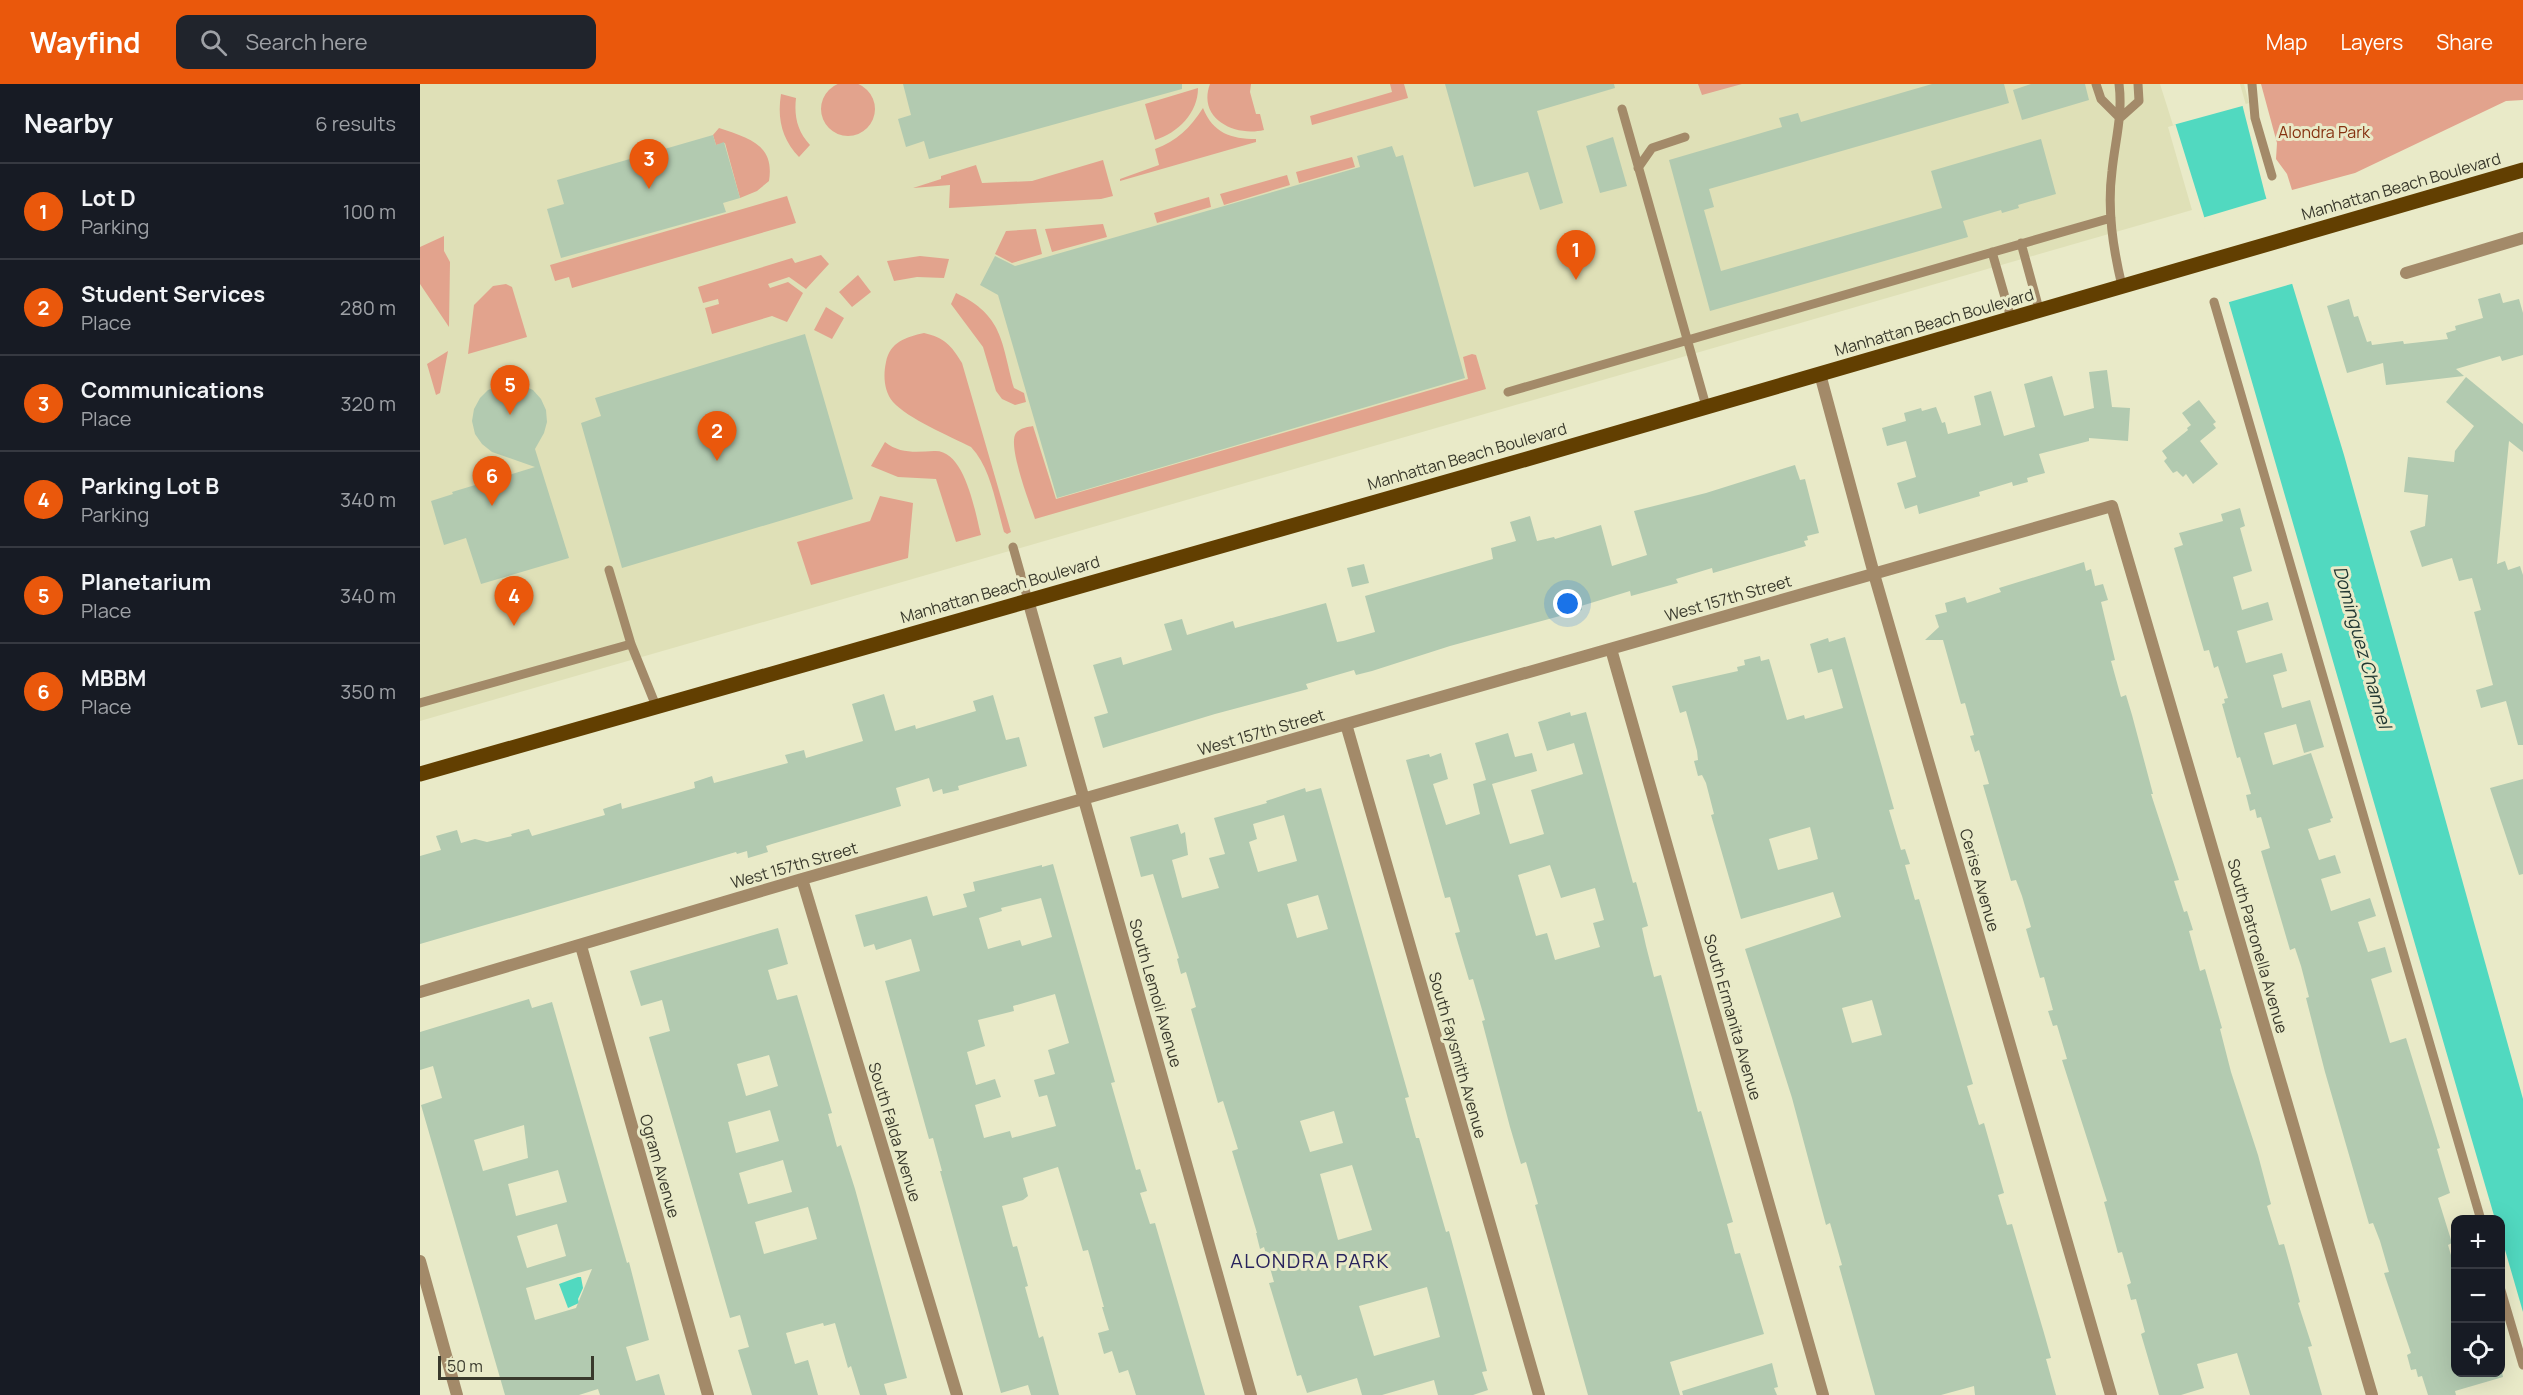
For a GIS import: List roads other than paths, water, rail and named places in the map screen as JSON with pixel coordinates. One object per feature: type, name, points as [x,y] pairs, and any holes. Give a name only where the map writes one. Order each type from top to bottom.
[{"type":"main road","name":"Manhattan Beach Boulevard","points":[[420,774],[1820,374],[2523,170]]},
{"type":"street","points":[[2406,273],[2523,238]]},
{"type":"street","name":"Cerise Avenue","points":[[1820,374],[1874,574],[2111,1395]]},
{"type":"street","name":"West 157th Street","points":[[420,992],[802,879],[2112,506]]},
{"type":"street","name":"South Patronella Avenue","points":[[2112,506],[2372,1395]]},
{"type":"street","name":"South Lemoli Avenue","points":[[1028,600],[1251,1395]]},
{"type":"street","name":"South Ermanita Avenue","points":[[1611,649],[1823,1395]]},
{"type":"street","name":"South Faysmith Avenue","points":[[1346,724],[1539,1395]]},
{"type":"street","name":"South Falda Avenue","points":[[802,879],[957,1395]]},
{"type":"street","name":"Ogram Avenue","points":[[580,946],[708,1395]]},
{"type":"street","points":[[420,1261],[457,1395]]},
{"type":"lane","points":[[2096,84],[2101,99],[2120,118]]},
{"type":"lane","points":[[2119,84],[2120,118],[2112,171],[2111,218],[2113,247],[2122,286]]},
{"type":"lane","points":[[2120,118],[2139,101],[2138,84]]},
{"type":"lane","points":[[2252,84],[2255,118],[2272,176]]},
{"type":"lane","points":[[1622,110],[1706,406]]},
{"type":"lane","points":[[1638,168],[1652,148],[1685,137]]},
{"type":"lane","points":[[1508,392],[2111,218]]},
{"type":"lane","points":[[2021,243],[2039,309]]},
{"type":"lane","points":[[1992,252],[2011,318]]},
{"type":"lane","points":[[2214,302],[2480,1215]]},
{"type":"lane","points":[[1013,547],[1028,600]]},
{"type":"lane","points":[[609,570],[631,644],[656,706]]},
{"type":"lane","points":[[420,703],[631,644]]},
{"type":"lane","points":[[2505,1304],[2523,1365]]},
{"type":"water","name":"Dominguez Channel","points":[[2163,84],[2237,84],[2265,194],[2344,455],[2523,1099],[2523,1312],[2505,1250],[2505,1215],[2494,1215],[2203,213]]},
{"type":"water","points":[[581,1277],[583,1288],[578,1299],[579,1303],[568,1308],[559,1284]]},
{"type":"place","name":"Communications","points":[[649,189]]},
{"type":"place","name":"Lot D","points":[[1576,280]]},
{"type":"place","name":"Planetarium","points":[[510,415]]},
{"type":"place","name":"Student Services","points":[[717,461]]},
{"type":"place","name":"MBBM","points":[[492,506]]},
{"type":"place","name":"Parking Lot B","points":[[514,626]]},
{"type":"district","name":"ALONDRA PARK","points":[[1310,1261]]},
{"type":"park label","name":"Alondra Park","points":[[2324,132]]}]
